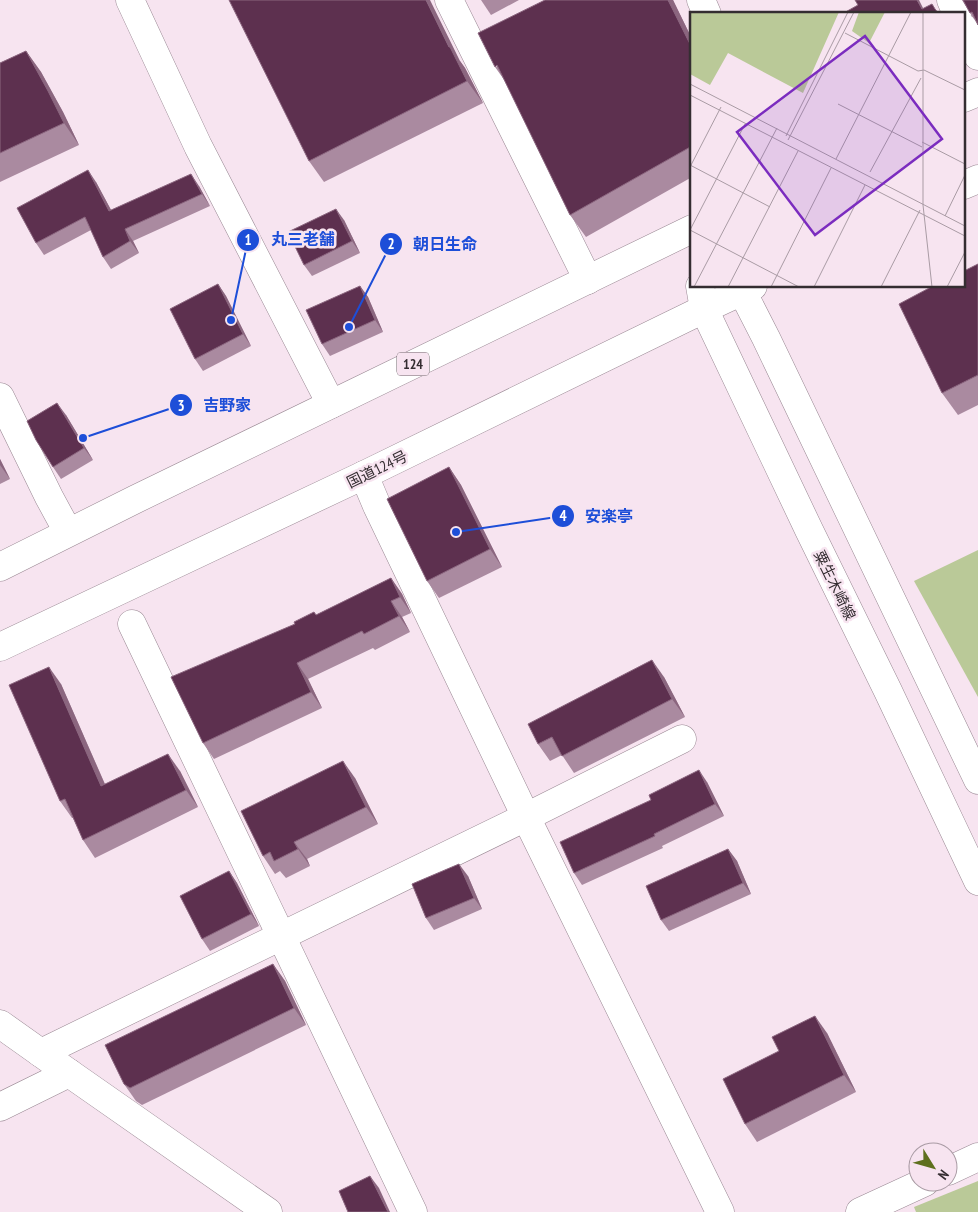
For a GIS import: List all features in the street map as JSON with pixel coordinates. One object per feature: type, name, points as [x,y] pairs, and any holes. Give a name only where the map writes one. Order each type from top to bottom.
[{"type":"main road","points":[[130,0],[198,146],[331,404]]},
{"type":"main road","points":[[449,0],[588,280]]},
{"type":"main road","points":[[701,0],[706,12]]},
{"type":"main road","points":[[951,0],[956,12]]},
{"type":"main road","points":[[966,32],[978,56]]},
{"type":"main road","points":[[966,97],[978,92]]},
{"type":"main road","points":[[966,184],[978,178]]},
{"type":"main road","name":"124","points":[[0,567],[331,404],[588,280],[690,233]]},
{"type":"main road","points":[[744,288],[766,338],[978,780]]},
{"type":"main road","name":"国道124号","points":[[0,647],[364,476],[702,297],[744,288]]},
{"type":"main road","name":"粟生木崎線","points":[[702,297],[809,530],[978,881]]},
{"type":"main road","points":[[0,397],[68,532]]},
{"type":"main road","points":[[364,476],[526,817],[720,1212]]},
{"type":"main road","points":[[132,624],[413,1212]]},
{"type":"main road","points":[[41,1053],[682,739]]},
{"type":"main road","points":[[0,1024],[268,1212]]},
{"type":"main road","points":[[0,1108],[69,1074]]},
{"type":"main road","points":[[958,1166],[978,1157]]},
{"type":"main road","points":[[860,1212],[908,1190]]},
{"type":"green space","points":[[978,550],[978,697],[914,581]]},
{"type":"green space","points":[[978,1181],[978,1212],[916,1212],[914,1207],[951,1192],[958,1192],[958,1189]]},
{"type":"building","points":[[229,0],[426,0],[467,81],[309,161]]},
{"type":"building","points":[[545,0],[668,0],[690,44],[690,147],[570,215],[497,65],[495,67],[478,33]]},
{"type":"building","points":[[855,0],[917,0],[922,9],[932,4],[937,12],[846,12],[858,5]]},
{"type":"building","points":[[963,0],[978,0],[978,25],[972,12],[970,13]]},
{"type":"building","points":[[26,51],[64,123],[0,153],[0,63]]},
{"type":"building","points":[[88,170],[109,211],[191,174],[202,194],[125,229],[130,241],[103,257],[85,217],[36,243],[17,208]]},
{"type":"building","points":[[336,209],[352,241],[304,265],[288,232]]},
{"type":"building","points":[[978,264],[978,375],[942,393],[899,304],[929,288],[966,288],[966,270]]},
{"type":"building","points":[[218,284],[243,334],[195,359],[170,309]]},
{"type":"building","points":[[360,286],[375,320],[322,344],[306,310]]},
{"type":"building","points":[[57,403],[84,448],[53,467],[36,440],[27,421]]},
{"type":"building","points":[[449,467],[490,549],[427,581],[387,499]]},
{"type":"building","points":[[391,578],[400,597],[391,601],[399,616],[364,634],[362,631],[297,663],[311,692],[203,743],[171,677],[295,624],[294,622],[314,612],[316,615]]},
{"type":"building","points":[[652,660],[672,699],[562,756],[552,737],[538,744],[528,724]]},
{"type":"building","points":[[49,667],[101,786],[168,754],[186,790],[83,840],[65,799],[60,801],[9,685]]},
{"type":"building","points":[[343,761],[366,807],[294,842],[298,849],[274,861],[270,852],[263,856],[241,811]]},
{"type":"building","points":[[699,770],[715,804],[654,834],[655,836],[574,873],[560,842],[651,800],[649,795]]},
{"type":"building","points":[[728,849],[743,883],[661,920],[646,886]]},
{"type":"building","points":[[459,864],[474,898],[426,918],[412,884]]},
{"type":"building","points":[[229,871],[251,914],[202,939],[180,896]]},
{"type":"building","points":[[273,964],[294,1008],[130,1088],[124,1084],[105,1045]]},
{"type":"building","points":[[815,1016],[844,1075],[745,1124],[723,1079],[779,1051],[772,1037]]},
{"type":"building","points":[[370,1176],[388,1212],[348,1212],[339,1191]]},
{"type":"place","name":"丸三老舗","points":[[231,320]]},
{"type":"place","name":"朝日生命","points":[[349,327]]},
{"type":"place","name":"吉野家","points":[[83,438]]},
{"type":"place","name":"安楽亭","points":[[456,532]]}]
